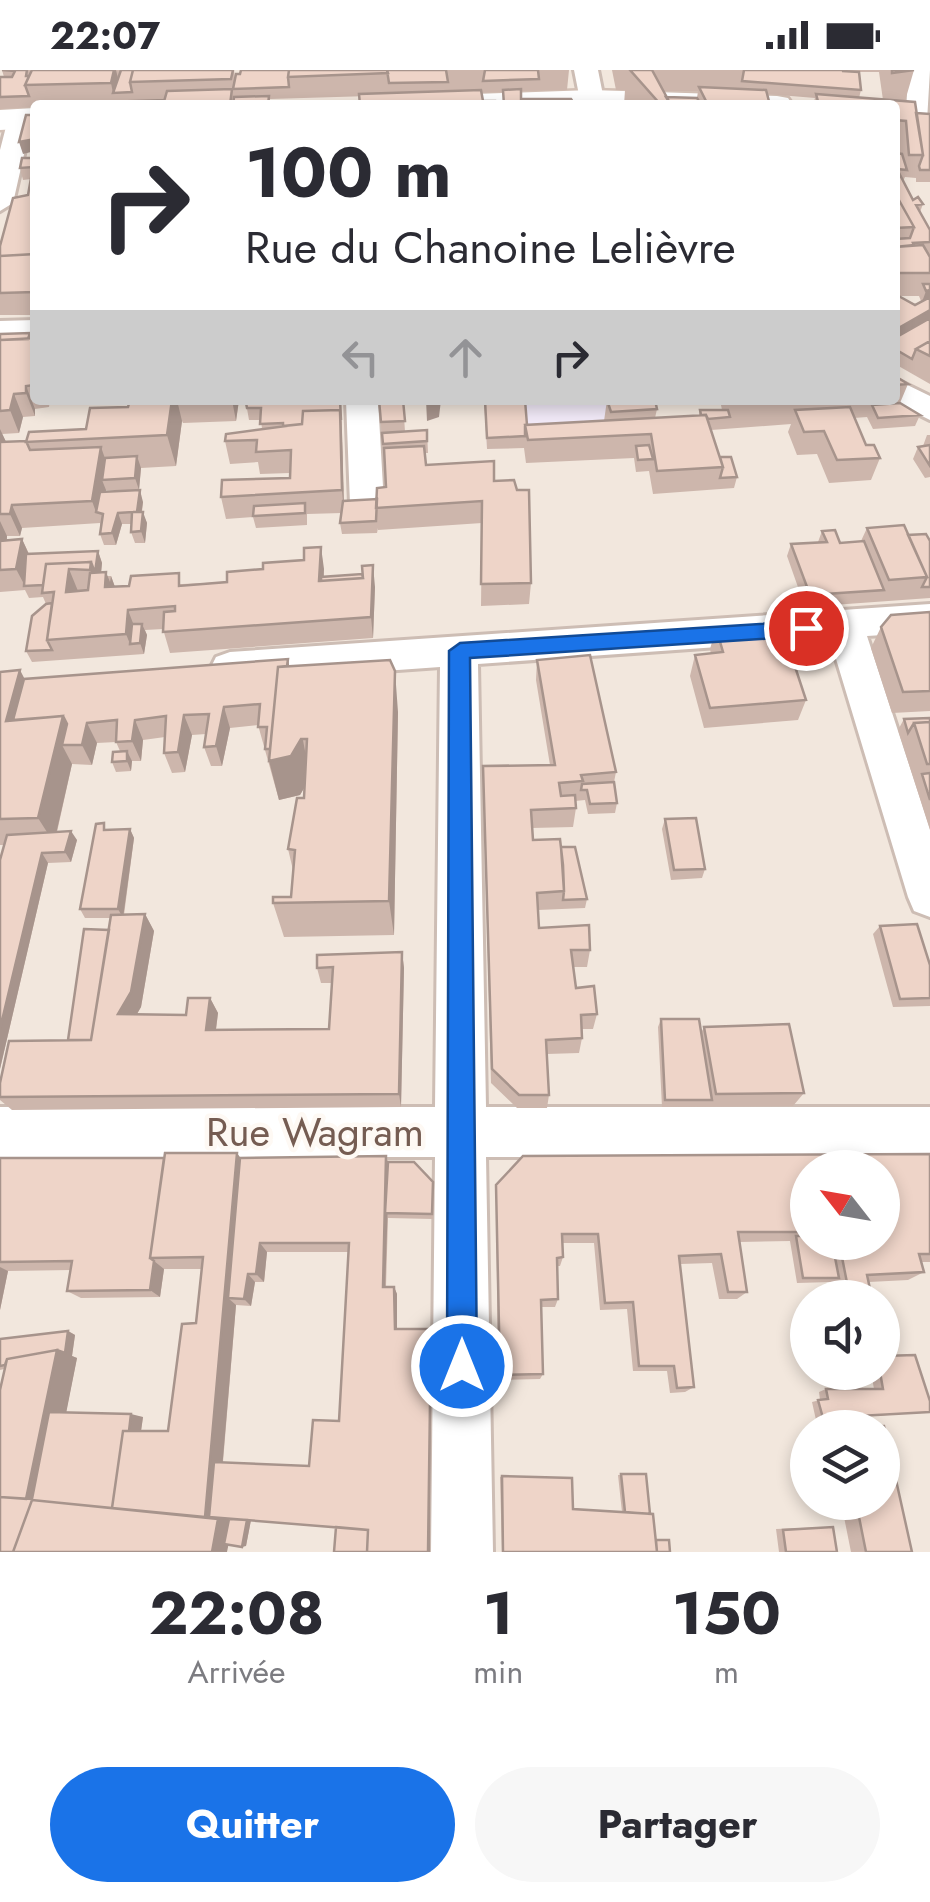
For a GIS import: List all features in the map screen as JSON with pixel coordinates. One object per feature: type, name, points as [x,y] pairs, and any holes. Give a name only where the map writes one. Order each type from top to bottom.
[{"type":"main road","points":[[481,100],[590,91],[711,100]]},
{"type":"street","points":[[914,116],[920,70]]},
{"type":"street","points":[[0,203],[18,119]]},
{"type":"street","points":[[0,330],[30,329]]},
{"type":"street","points":[[900,392],[930,410]]},
{"type":"street","points":[[362,405],[367,504]]},
{"type":"street","points":[[192,670],[930,618]]},
{"type":"street","points":[[844,626],[930,897]]},
{"type":"street","points":[[460,651],[462,1552]]},
{"type":"street","name":"Rue Wagram","points":[[0,1132],[930,1132]]},
{"type":"shaded area","points":[[0,70],[930,70],[930,1552],[0,1552]]},
{"type":"shaded area","points":[[485,405],[643,405],[652,440],[487,449]]},
{"type":"building","points":[[2,70],[27,70],[25,85],[29,96],[0,97],[0,77],[12,77],[15,71]]},
{"type":"building","points":[[32,70],[114,70],[111,83],[25,85]]},
{"type":"building","points":[[121,70],[133,70],[132,92],[113,93]]},
{"type":"building","points":[[133,70],[233,70],[231,79],[130,82]]},
{"type":"building","points":[[241,70],[289,70],[289,87],[233,89],[236,74]]},
{"type":"building","points":[[289,70],[387,70],[388,73],[288,77]]},
{"type":"building","points":[[387,70],[446,70],[448,82],[389,83]]},
{"type":"building","points":[[485,70],[538,70],[539,79],[483,81]]},
{"type":"building","points":[[630,70],[652,70],[668,100],[657,100]]},
{"type":"building","points":[[744,70],[846,70],[842,71],[859,72],[861,90],[742,81]]},
{"type":"building","points":[[699,87],[766,90],[769,100],[706,100]]},
{"type":"building","points":[[232,89],[231,100],[164,100],[167,91]]},
{"type":"building","points":[[521,89],[521,100],[504,100],[503,90]]},
{"type":"building","points":[[481,90],[483,100],[360,100],[359,94]]},
{"type":"building","points":[[816,94],[890,100],[818,100]]},
{"type":"building","points":[[269,96],[269,100],[234,100]]},
{"type":"building","points":[[666,97],[698,100],[668,100]]},
{"type":"building","points":[[900,101],[915,102],[923,155],[909,155],[906,121],[900,120]]},
{"type":"building","points":[[916,113],[930,114],[930,170],[920,170],[919,166],[923,155]]},
{"type":"building","points":[[26,115],[30,115],[30,140],[19,142]]},
{"type":"building","points":[[900,154],[902,154],[907,170],[900,169]]},
{"type":"building","points":[[22,158],[30,158],[30,167],[20,168]]},
{"type":"building","points":[[900,175],[913,200],[918,197],[923,204],[916,205],[930,230],[930,242],[900,246],[900,239],[910,238],[914,227],[900,202]]},
{"type":"building","points":[[30,184],[30,254],[0,256],[13,198],[28,195]]},
{"type":"building","points":[[900,202],[914,227],[900,228]]},
{"type":"building","points":[[923,245],[930,257],[930,273],[900,273],[900,247]]},
{"type":"building","points":[[30,254],[30,292],[0,293],[0,256]]},
{"type":"building","points":[[900,297],[915,305],[930,297],[930,310],[900,327]]},
{"type":"building","points":[[930,318],[930,341],[916,349],[912,359],[900,352],[900,335]]},
{"type":"building","points":[[30,333],[28,339],[0,340],[0,334]]},
{"type":"building","points":[[30,338],[30,386],[26,386],[26,393],[14,394],[10,410],[0,411],[0,340]]},
{"type":"building","points":[[930,341],[930,356],[916,349]]},
{"type":"building","points":[[900,403],[920,415],[878,418],[872,405]]},
{"type":"building","points":[[171,405],[167,435],[26,442],[29,432],[86,429],[90,408]]},
{"type":"building","points":[[246,405],[340,405],[341,420],[340,410],[303,411],[302,424],[260,424],[261,408]]},
{"type":"building","points":[[379,405],[403,405],[405,421],[381,422]]},
{"type":"building","points":[[485,405],[525,405],[525,436],[487,438]]},
{"type":"building","points":[[609,405],[656,405],[657,409],[611,412]]},
{"type":"building","points":[[850,407],[866,445],[874,445],[880,458],[837,460],[824,431],[804,432],[795,410]]},
{"type":"building","points":[[340,410],[342,490],[221,497],[222,480],[290,478],[291,450],[256,452],[257,440],[225,441],[226,434],[302,424],[303,411]]},
{"type":"building","points":[[700,410],[728,410],[730,417],[708,419]]},
{"type":"building","points":[[706,415],[723,467],[657,471],[651,434],[528,440],[525,425]]},
{"type":"building","points":[[427,430],[427,441],[383,444],[382,433]]},
{"type":"building","points":[[26,441],[30,450],[101,447],[92,501],[12,505],[10,514],[0,514],[0,442]]},
{"type":"building","points":[[649,445],[653,459],[638,460],[636,446]]},
{"type":"building","points":[[930,445],[930,466],[918,447]]},
{"type":"building","points":[[424,446],[426,465],[494,461],[494,481],[514,480],[517,490],[529,490],[531,583],[481,584],[482,501],[376,508],[377,488],[386,487],[384,448]]},
{"type":"building","points":[[137,456],[135,478],[102,480],[105,458]]},
{"type":"building","points":[[720,457],[731,457],[737,477],[720,478]]},
{"type":"building","points":[[140,490],[137,512],[143,512],[141,531],[131,532],[132,512],[118,513],[112,533],[100,534],[103,514],[96,512],[100,492]]},
{"type":"building","points":[[377,499],[376,521],[340,523],[343,501]]},
{"type":"building","points":[[305,503],[305,513],[253,516],[254,506]]},
{"type":"building","points":[[904,525],[927,577],[889,580],[867,528]]},
{"type":"building","points":[[835,530],[840,543],[864,541],[884,590],[810,595],[791,544],[827,542],[822,531]]},
{"type":"building","points":[[926,534],[930,541],[930,587],[922,587],[927,577],[908,535]]},
{"type":"building","points":[[22,539],[16,569],[0,570],[0,541]]},
{"type":"building","points":[[321,547],[319,581],[363,578],[362,566],[373,565],[371,617],[163,632],[164,612],[175,611],[175,606],[128,610],[126,634],[47,640],[54,592],[42,593],[46,564],[91,562],[90,570],[69,569],[66,592],[88,590],[90,573],[106,572],[105,587],[129,586],[131,576],[179,573],[179,586],[227,582],[227,572],[263,569],[263,563],[304,560],[304,548]]},
{"type":"building","points":[[98,551],[95,573],[91,562],[46,564],[43,585],[24,586],[26,554]]},
{"type":"building","points":[[362,574],[363,578],[321,581],[321,577]]},
{"type":"building","points":[[52,603],[47,640],[52,650],[26,651],[32,616]]},
{"type":"building","points":[[930,612],[930,691],[903,692],[881,627],[891,615]]},
{"type":"building","points":[[132,624],[142,624],[140,643],[130,644]]},
{"type":"building","points":[[781,624],[806,700],[710,708],[695,655],[723,652],[716,628]]},
{"type":"building","points":[[590,655],[616,772],[581,775],[583,781],[559,783],[561,796],[575,795],[576,808],[531,810],[533,840],[560,839],[563,865],[564,891],[537,893],[539,928],[589,925],[590,950],[571,950],[576,988],[594,986],[597,1014],[581,1015],[582,1038],[546,1040],[549,1095],[519,1095],[492,1069],[483,766],[555,765],[537,660]]},
{"type":"building","points":[[288,659],[287,666],[278,667],[270,749],[265,749],[267,727],[258,727],[260,704],[224,707],[216,746],[204,747],[209,714],[184,715],[178,752],[164,753],[166,716],[135,720],[132,741],[116,742],[117,720],[87,723],[82,745],[62,745],[67,724],[63,716],[13,720],[24,679]]},
{"type":"building","points":[[390,660],[395,671],[389,901],[273,903],[273,897],[291,897],[295,850],[288,849],[297,798],[304,798],[307,739],[301,739],[291,756],[269,761],[278,667]]},
{"type":"building","points":[[20,670],[6,721],[63,716],[38,818],[0,819],[0,672]]},
{"type":"building","points":[[930,718],[930,722],[914,723],[908,733],[904,719]]},
{"type":"building","points":[[930,722],[930,764],[927,764],[914,723]]},
{"type":"building","points":[[127,751],[127,761],[112,762],[113,752]]},
{"type":"building","points":[[930,773],[930,800],[922,774]]},
{"type":"building","points":[[614,782],[617,803],[590,804],[587,790],[581,790],[582,784]]},
{"type":"building","points":[[696,818],[705,869],[674,870],[665,819]]},
{"type":"building","points":[[104,823],[104,830],[130,829],[118,909],[80,909],[96,824]]},
{"type":"building","points":[[71,831],[65,852],[42,853],[0,1029],[0,860],[7,835]]},
{"type":"building","points":[[561,847],[575,847],[587,899],[563,900]]},
{"type":"building","points":[[145,914],[131,992],[118,1014],[186,1015],[188,998],[210,998],[206,1030],[329,1029],[333,967],[317,968],[317,955],[402,952],[399,1094],[0,1097],[9,1041],[91,1040],[111,915]]},
{"type":"building","points":[[917,924],[930,965],[930,998],[900,999],[880,926]]},
{"type":"building","points":[[84,929],[109,930],[91,1040],[68,1040]]},
{"type":"building","points":[[661,1019],[699,1019],[712,1100],[665,1100]]},
{"type":"building","points":[[789,1024],[804,1093],[716,1094],[704,1027]]},
{"type":"building","points":[[165,1153],[237,1153],[205,1517],[112,1508],[123,1431],[168,1431],[182,1324],[196,1323],[203,1257],[150,1258]]},
{"type":"building","points":[[900,1154],[930,1154],[930,1254],[919,1254],[924,1272],[846,1280],[843,1260],[900,1260]]},
{"type":"building","points":[[790,1155],[790,1232],[738,1232],[747,1292],[728,1292],[721,1254],[679,1256],[694,1387],[677,1388],[674,1366],[639,1366],[633,1302],[605,1303],[598,1234],[562,1234],[563,1257],[557,1258],[558,1299],[541,1300],[543,1374],[500,1375],[496,1185],[523,1156]]},
{"type":"building","points":[[386,1156],[383,1287],[394,1287],[395,1329],[431,1329],[428,1552],[367,1552],[368,1530],[209,1517],[214,1462],[309,1466],[313,1420],[339,1421],[349,1243],[260,1243],[256,1274],[248,1274],[244,1299],[228,1298],[240,1158]]},
{"type":"building","points":[[0,1158],[164,1158],[150,1258],[154,1261],[150,1290],[67,1291],[72,1261],[0,1262]]},
{"type":"building","points":[[388,1162],[414,1162],[433,1182],[432,1214],[385,1213]]},
{"type":"building","points":[[800,1260],[836,1260],[839,1278],[803,1278]]},
{"type":"building","points":[[68,1331],[65,1353],[57,1350],[7,1359],[0,1366],[0,1339]]},
{"type":"building","points":[[57,1350],[26,1499],[0,1497],[0,1390],[7,1359]]},
{"type":"building","points":[[900,1355],[915,1355],[930,1412],[821,1410],[818,1400],[828,1399],[826,1390],[900,1390]]},
{"type":"building","points":[[49,1412],[131,1414],[129,1431],[123,1431],[112,1508],[32,1500],[13,1552],[0,1552],[0,1497],[32,1499]]},
{"type":"building","points":[[621,1474],[646,1474],[650,1514],[625,1512]]},
{"type":"building","points":[[502,1476],[572,1478],[573,1509],[653,1514],[657,1552],[503,1552]]},
{"type":"building","points":[[900,1498],[912,1552],[866,1552],[860,1520],[900,1520]]},
{"type":"building","points":[[32,1500],[218,1519],[212,1552],[13,1552]]},
{"type":"building","points":[[229,1519],[247,1520],[242,1547],[224,1544]]},
{"type":"building","points":[[336,1527],[368,1530],[367,1552],[334,1552]]},
{"type":"building","points":[[833,1527],[837,1552],[786,1552],[783,1530]]},
{"type":"building","points":[[656,1540],[669,1540],[670,1552],[657,1552]]},
{"type":"route","points":[[462,1366],[460,651],[806,628]]}]
